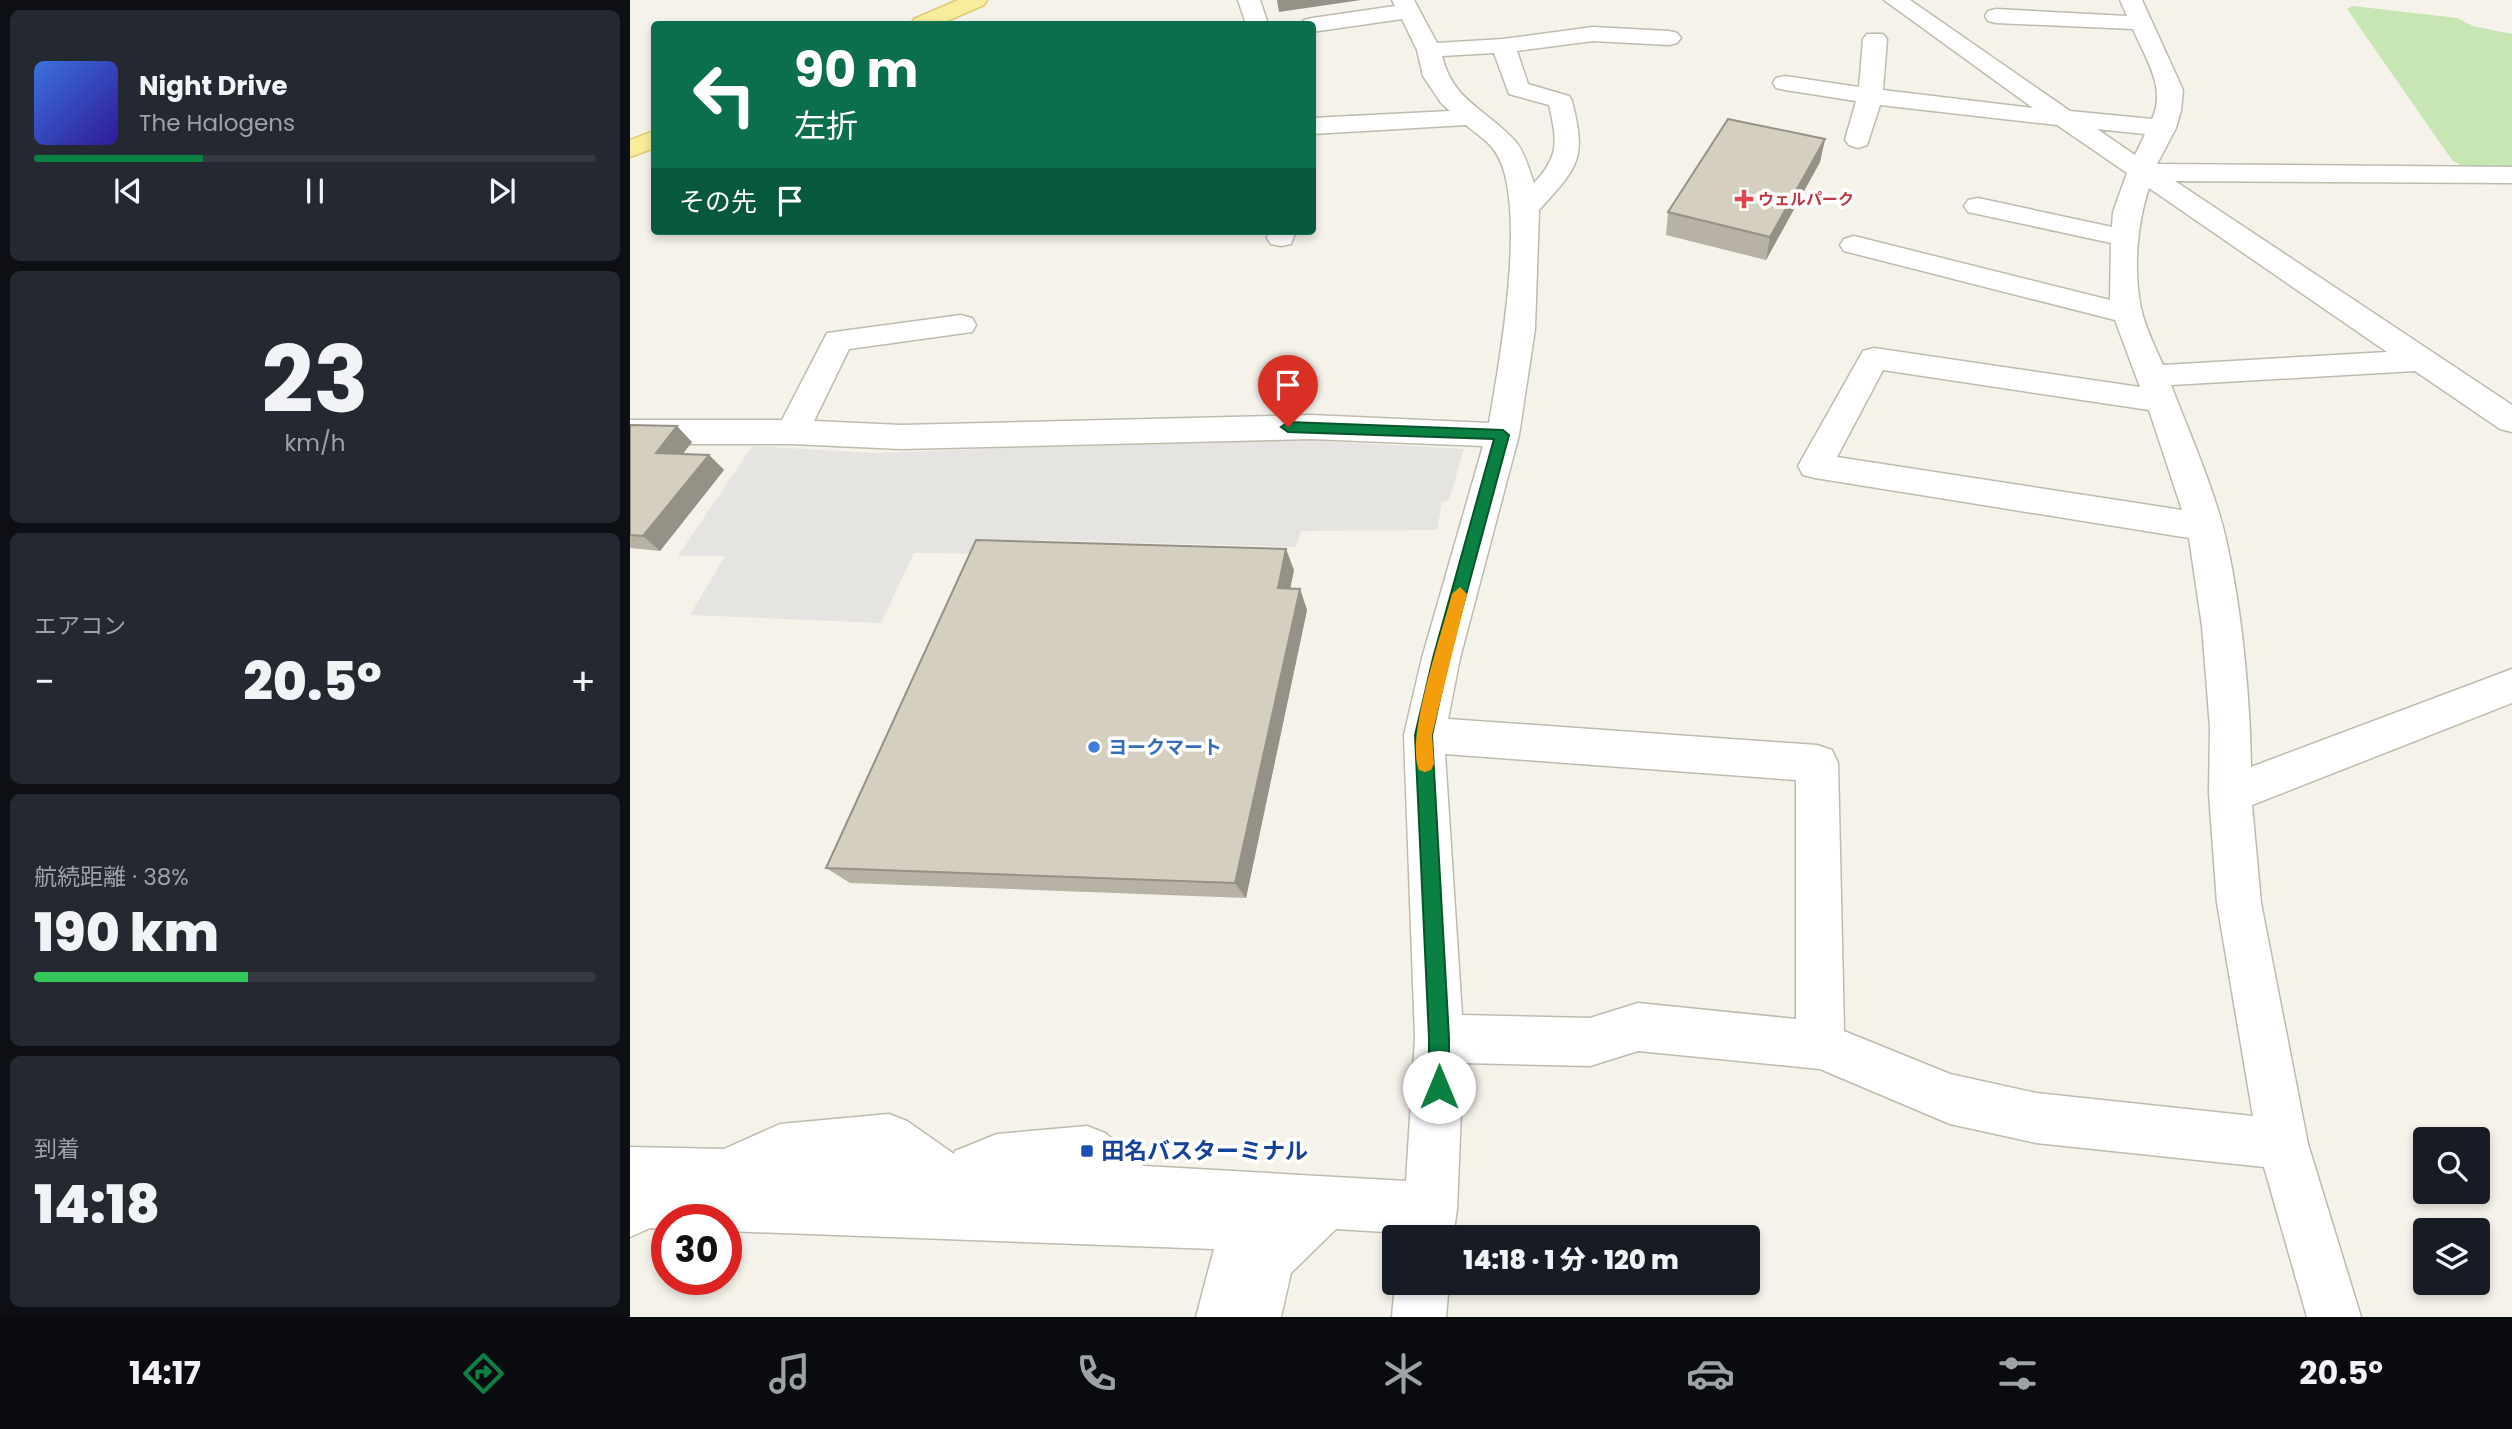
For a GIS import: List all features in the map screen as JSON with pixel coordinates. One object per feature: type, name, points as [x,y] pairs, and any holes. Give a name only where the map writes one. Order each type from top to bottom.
[{"type":"main road","points":[[929,21],[976,0]]},
{"type":"main road","points":[[630,149],[651,140]]},
{"type":"street","points":[[1249,0],[1256,21]]},
{"type":"street","points":[[1895,0],[2141,171],[2512,421]]},
{"type":"street","points":[[633,1197],[1246,1249],[1429,1223],[1438,1106],[1439,1038],[1424,735],[1441,658],[1503,435],[1521,328],[1525,208],[1522,186],[1506,147],[1450,98],[1435,76],[1429,50],[1406,6],[1316,24]]},
{"type":"street","points":[[1996,16],[2136,11],[2171,90],[2169,110],[2141,171],[2127,212],[2123,270],[2128,314],[2205,527],[2221,626],[2230,728],[2230,794],[2239,903],[2283,1144],[2334,1317]]},
{"type":"street","points":[[1429,50],[1503,46],[1630,27],[1669,38]]},
{"type":"street","points":[[1858,140],[1870,96],[1875,39]]},
{"type":"street","points":[[1503,46],[1518,89],[1560,101],[1569,140],[1565,165],[1525,208]]},
{"type":"street","points":[[1785,83],[1938,106],[2162,128]]},
{"type":"street","points":[[1316,126],[1473,117]]},
{"type":"street","points":[[2141,171],[2512,175]]},
{"type":"street","points":[[1978,206],[2125,238]]},
{"type":"street","points":[[1854,245],[2128,314]]},
{"type":"street","points":[[792,432],[838,340],[925,318],[961,325]]},
{"type":"street","points":[[2205,527],[1815,466],[1874,358],[2155,389],[2422,360]]},
{"type":"street","points":[[630,432],[792,432],[901,437],[1311,427],[1503,435]]},
{"type":"street","points":[[2230,794],[2512,686]]},
{"type":"street","points":[[1424,735],[1817,763],[1820,1045]]},
{"type":"street","points":[[1439,1038],[1590,1042],[1638,1027],[1820,1045],[1950,1099],[2036,1118],[2283,1144]]},
{"type":"street","points":[[633,1197],[726,1175],[946,1180],[1133,1190],[1246,1249]]},
{"type":"street","points":[[1419,1317],[1421,1295]]},
{"type":"green space","points":[[2353,6],[2457,18],[2473,26],[2512,34],[2512,169],[2467,169],[2452,160],[2347,9]]},
{"type":"shaded area","points":[[1266,438],[1464,449],[1449,500],[1442,502],[1437,530],[1301,531],[1296,547],[1036,540],[1030,554],[914,553],[881,623],[690,615],[725,556],[678,556],[752,446],[876,453]]},
{"type":"building","name":"ウェルパーク","points":[[1728,119],[1825,139],[1770,237],[1668,212]]},
{"type":"building","points":[[630,425],[677,426],[656,453],[709,455],[643,536],[630,535]]},
{"type":"building","name":"ヨークマート","points":[[976,540],[1286,549],[1278,588],[1300,589],[1235,883],[826,868]]},
{"type":"slow traffic","points":[[1425,764],[1424,735],[1441,658],[1460,594]]},
{"type":"place","name":"ウェルパーク","points":[[1744,199]]},
{"type":"place","name":"ヨークマート","points":[[1094,747]]},
{"type":"place","name":"田名バスターミナル","points":[[1087,1151]]},
{"type":"route","points":[[1288,427],[1503,435],[1441,658],[1424,735],[1439,1087]]}]
